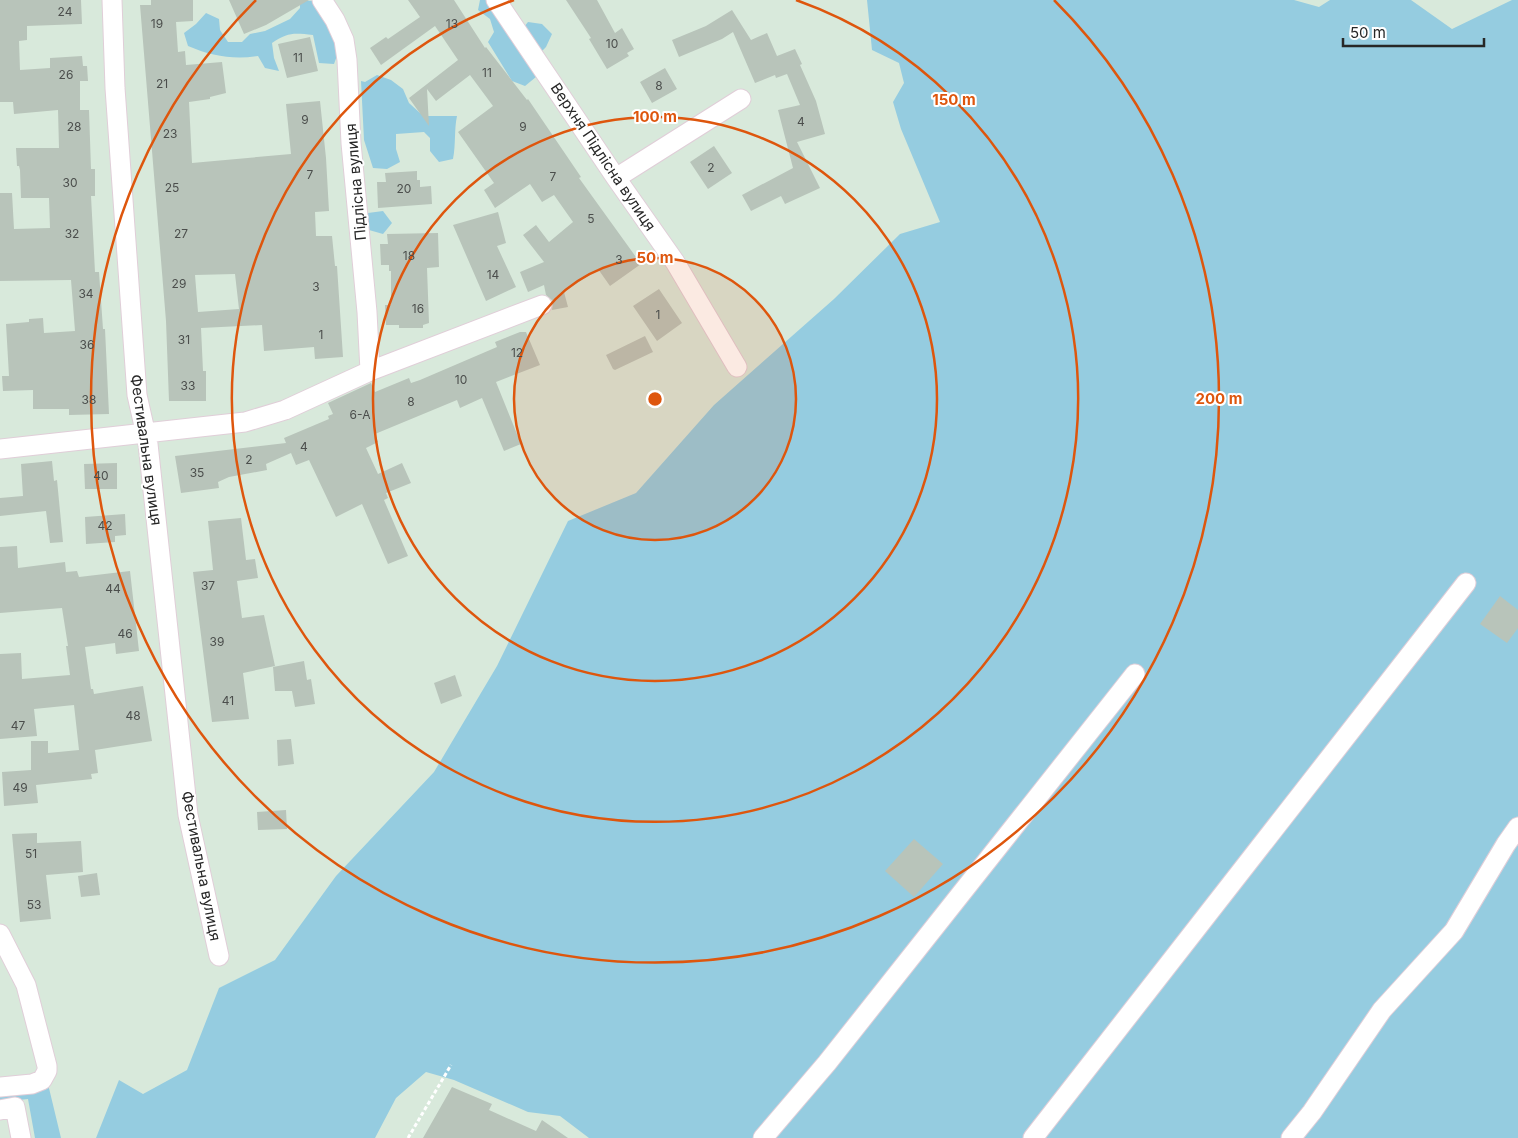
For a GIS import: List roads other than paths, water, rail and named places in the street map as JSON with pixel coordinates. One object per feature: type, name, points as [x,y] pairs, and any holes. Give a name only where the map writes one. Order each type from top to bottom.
[{"type":"street","name":"Фестивальна вулиця","points":[[112,0],[114,88],[137,395],[148,444],[188,815],[219,956]]},
{"type":"street","name":"Підлісна вулиця","points":[[322,0],[335,20],[344,40],[347,60],[351,143],[368,312],[370,371]]},
{"type":"street","name":"Верхня Підлісна вулиця","points":[[496,0],[674,262],[737,367]]},
{"type":"street","points":[[616,178],[741,99]]},
{"type":"street","points":[[0,449],[245,422],[285,410],[370,371],[542,305]]},
{"type":"street","points":[[1033,1138],[1466,583]]},
{"type":"street","points":[[763,1138],[834,1056],[1135,674]]},
{"type":"street","points":[[1291,1138],[1312,1112],[1382,1010],[1454,931],[1518,827]]},
{"type":"street","points":[[0,934],[26,985],[47,1066],[42,1080],[32,1084],[0,1087]]},
{"type":"street","points":[[0,1110],[15,1107],[21,1138]]}]
